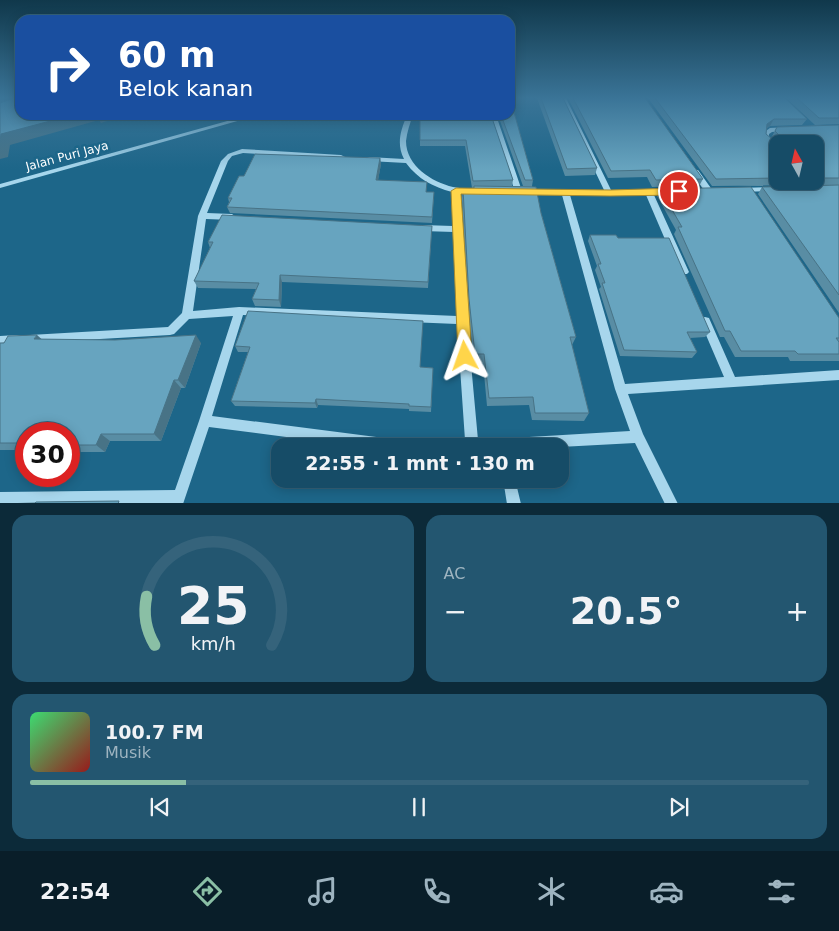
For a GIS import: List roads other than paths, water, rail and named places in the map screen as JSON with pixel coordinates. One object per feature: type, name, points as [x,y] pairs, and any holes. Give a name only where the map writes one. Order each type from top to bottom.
[{"type":"street","name":"Jalan Puri Jaya","points":[[0,186],[233,121]]},
{"type":"street","points":[[408,121],[402,145],[409,161],[424,178],[437,185],[456,191],[482,192]]},
{"type":"street","points":[[495,121],[519,192]]},
{"type":"street","points":[[575,121],[610,193]]},
{"type":"street","points":[[769,141],[766,138],[766,133],[777,129],[795,129]]},
{"type":"street","points":[[0,340],[170,332],[188,315],[202,216],[225,161],[235,152],[253,151],[350,157]]},
{"type":"street","points":[[360,158],[409,161]]},
{"type":"street","points":[[692,168],[709,191]]},
{"type":"street","points":[[733,190],[752,193],[774,190]]},
{"type":"street","points":[[456,191],[462,320],[471,438]]},
{"type":"street","points":[[510,193],[683,191]]},
{"type":"street","points":[[565,192],[621,389],[638,437],[671,503]]},
{"type":"street","points":[[649,192],[688,282]]},
{"type":"street","points":[[202,216],[241,218]]},
{"type":"street","points":[[418,227],[457,230]]},
{"type":"street","points":[[700,310],[732,382]]},
{"type":"street","points":[[188,315],[240,311],[462,320]]},
{"type":"street","points":[[0,499],[177,500],[205,421],[240,311]]},
{"type":"street","points":[[621,389],[839,376]]},
{"type":"street","points":[[205,421],[337,438]]},
{"type":"street","points":[[569,441],[638,437]]},
{"type":"street","points":[[511,488],[514,503]]}]
